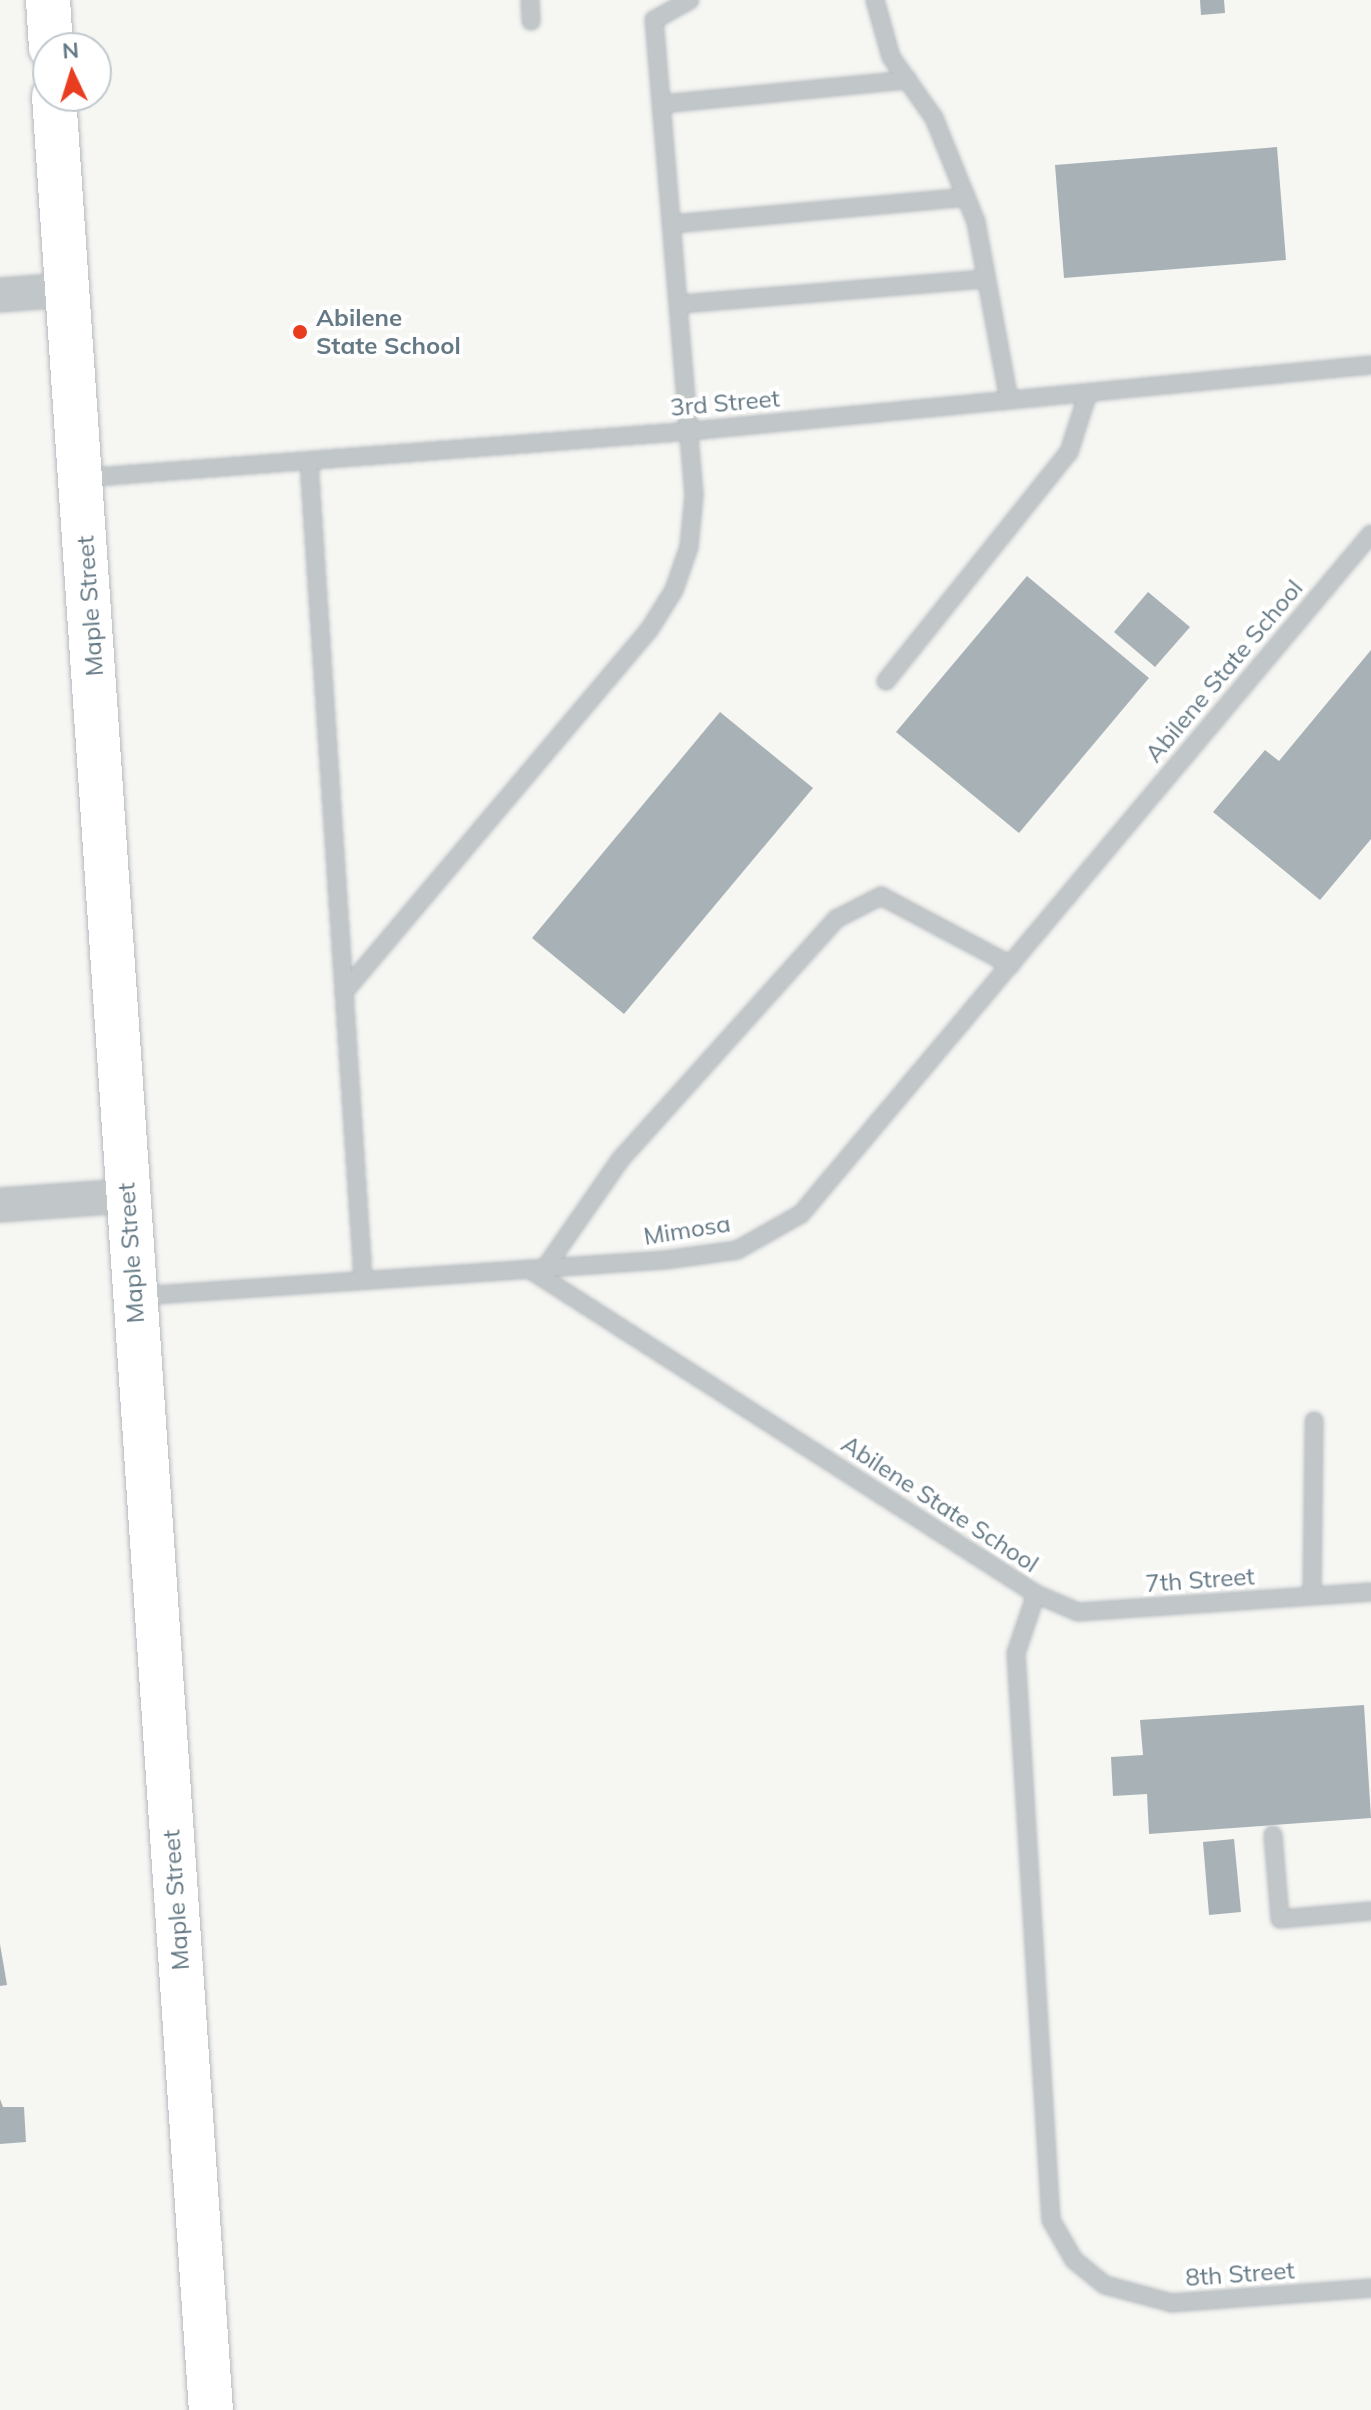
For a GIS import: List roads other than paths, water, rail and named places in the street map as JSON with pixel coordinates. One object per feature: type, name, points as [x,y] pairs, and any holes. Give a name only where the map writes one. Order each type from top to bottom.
[{"type":"main road","points":[[48,0],[50,32]]},
{"type":"main road","name":"Maple Street","points":[[55,112],[82,478],[133,1296],[211,2410]]},
{"type":"street","points":[[0,295],[67,290]]},
{"type":"street","points":[[0,1205],[127,1196]]},
{"type":"lane","points":[[530,0],[531,21]]},
{"type":"lane","points":[[344,992],[666,603],[689,547],[691,431],[654,20],[690,0]]},
{"type":"lane","points":[[875,0],[891,57],[934,118],[966,197],[986,279],[1009,400]]},
{"type":"lane","points":[[662,104],[908,80]]},
{"type":"lane","points":[[672,224],[966,197]]},
{"type":"lane","points":[[680,304],[986,279]]},
{"type":"lane","name":"3rd Street","points":[[82,478],[691,431],[1371,365]]},
{"type":"lane","points":[[886,681],[1069,452],[1088,393]]},
{"type":"lane","points":[[309,462],[363,1278]]},
{"type":"lane","name":"Abilene State School","points":[[1113,839],[1371,534]]},
{"type":"lane","name":"Mimosa","points":[[133,1296],[363,1278],[537,1269],[737,1250],[801,1214],[1113,839]]},
{"type":"lane","points":[[537,1269],[620,1160],[836,919],[881,896],[1011,965]]},
{"type":"lane","name":"Abilene State School","points":[[537,1269],[1036,1594],[1016,1653],[1051,2220]]},
{"type":"lane","points":[[1312,1596],[1314,1421]]},
{"type":"lane","name":"7th Street","points":[[1036,1594],[1078,1612],[1371,1592]]},
{"type":"lane","points":[[1273,1835],[1280,1919],[1371,1911]]},
{"type":"lane","name":"8th Street","points":[[1051,2220],[1074,2260],[1105,2285],[1172,2303],[1371,2288]]},
{"type":"place","name":"Abilene State School","points":[[300,332]]}]
